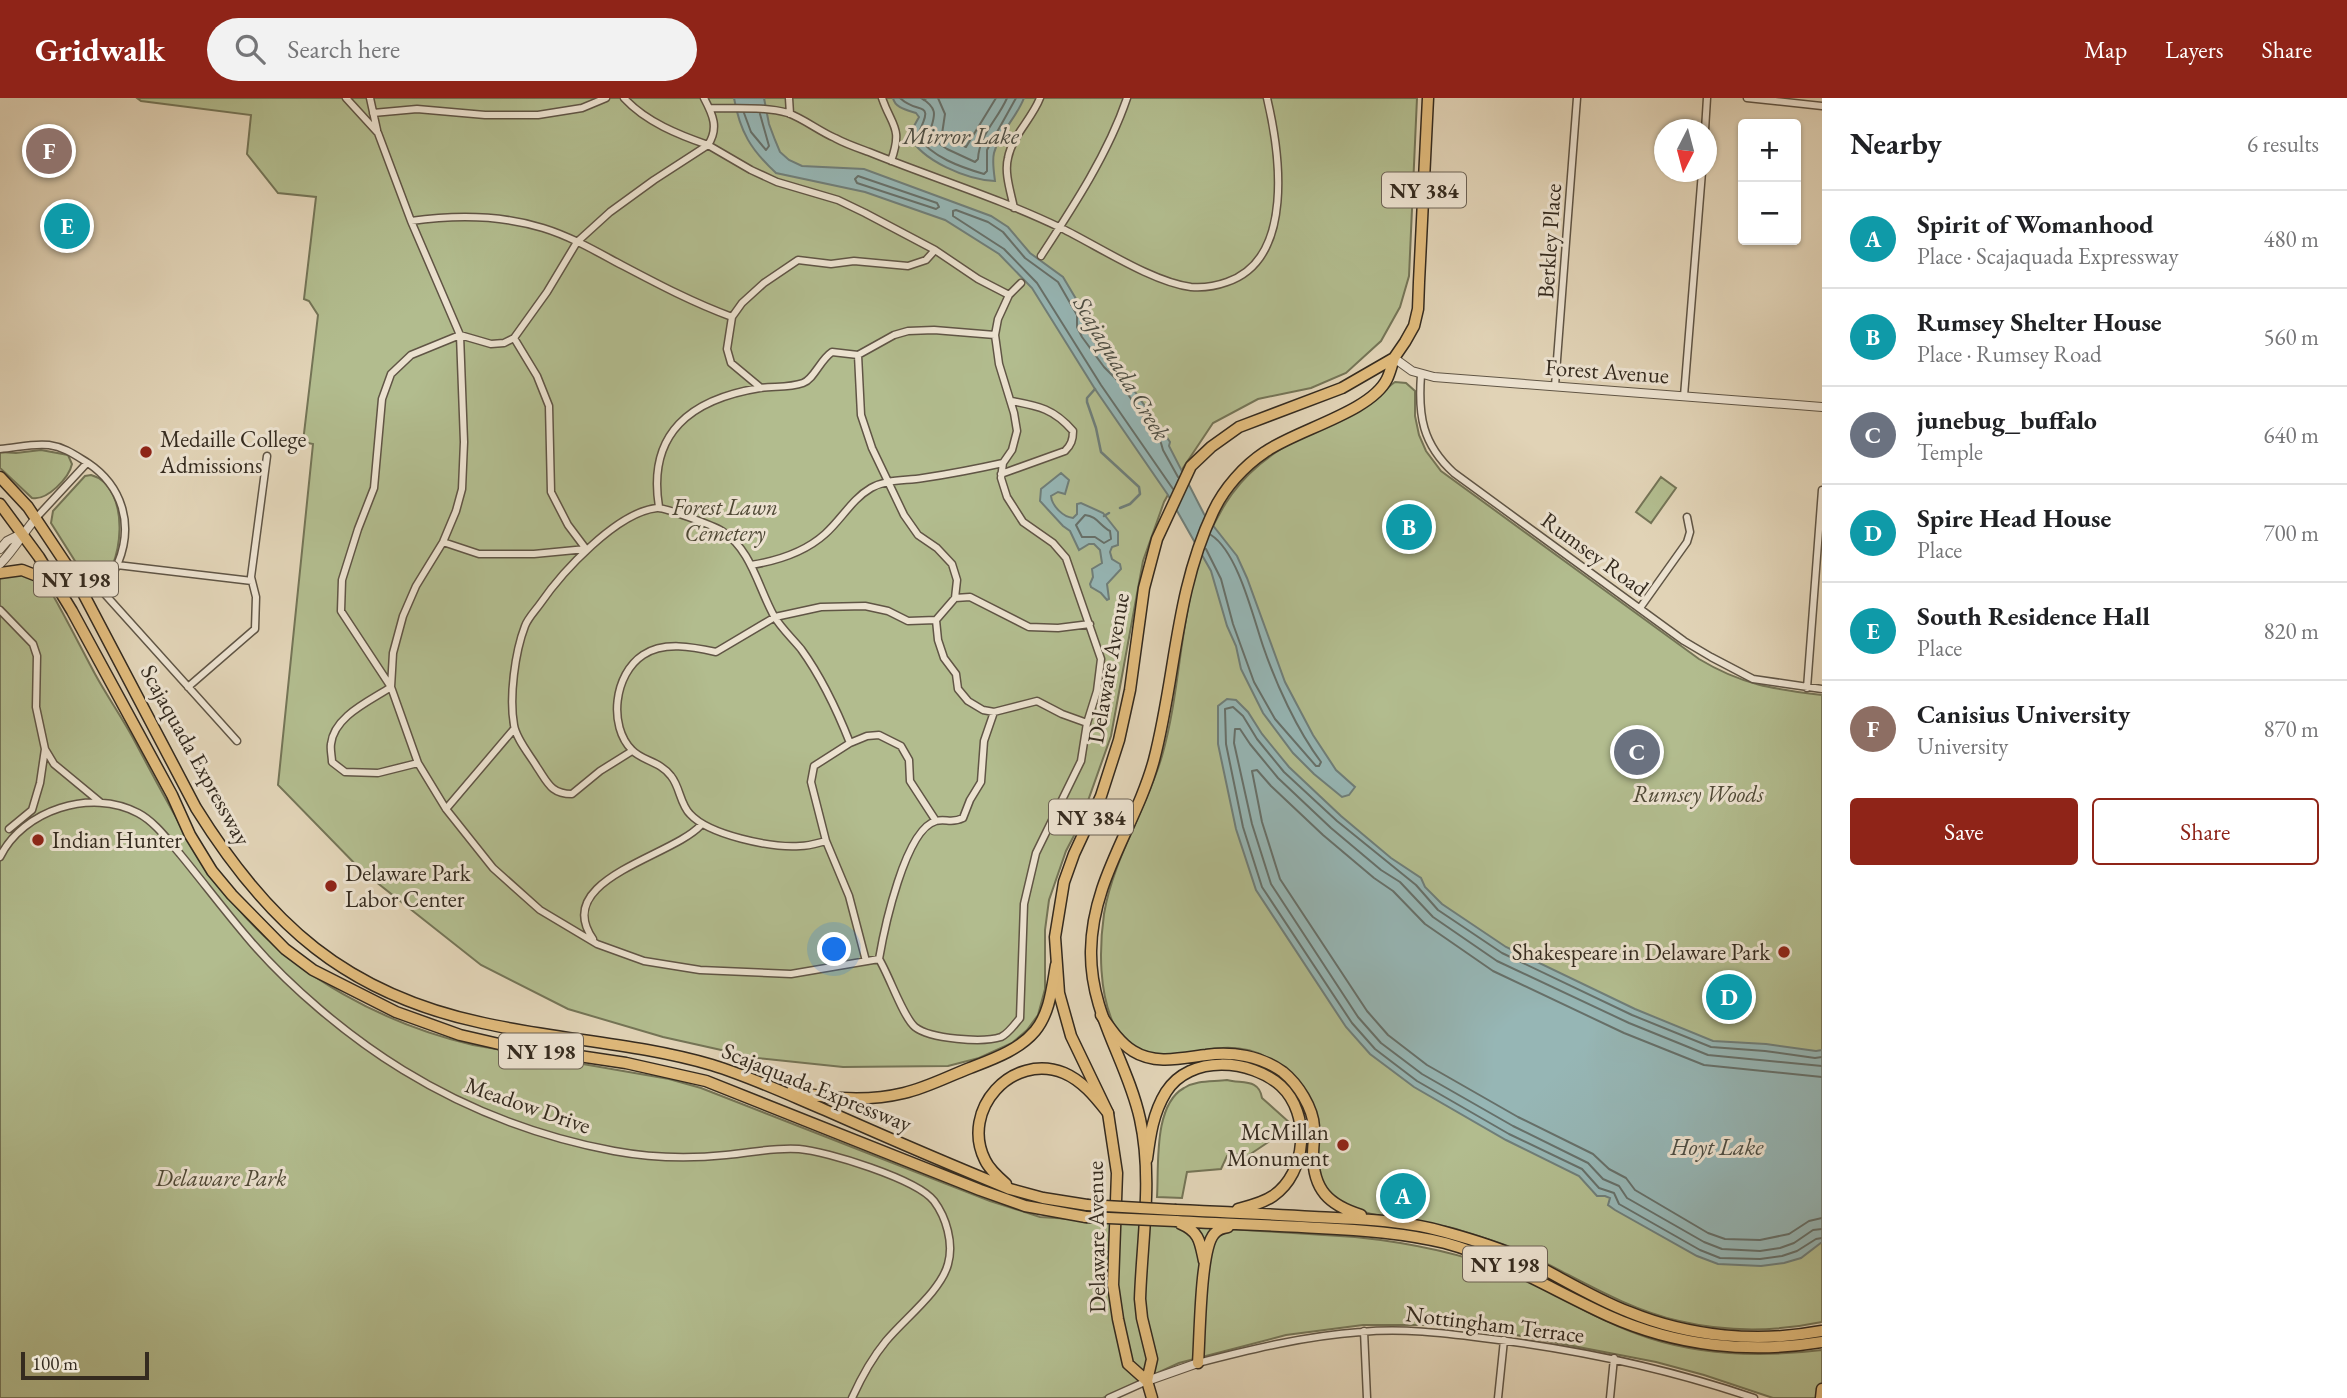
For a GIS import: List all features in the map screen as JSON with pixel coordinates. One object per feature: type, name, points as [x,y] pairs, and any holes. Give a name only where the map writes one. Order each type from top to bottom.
[{"type":"main road","name":"Delaware Avenue","points":[[1152,1398],[1147,1381],[1152,1359],[1140,1299],[1147,1159],[1139,1115],[1101,1015],[1093,980],[1093,921],[1099,893],[1134,814],[1153,761],[1178,624],[1193,561],[1214,509],[1237,477],[1266,451],[1342,414],[1369,397],[1387,379],[1394,358],[1409,334],[1418,309],[1428,98]]},
{"type":"main road","name":"Delaware Avenue","points":[[1147,1381],[1128,1364],[1115,1301],[1113,1251],[1117,1173],[1108,1113],[1071,1037],[1059,993],[1055,937],[1064,883],[1074,854],[1101,796],[1119,740],[1130,690],[1144,588],[1157,539],[1191,466],[1211,447],[1239,427],[1342,388],[1394,358]]},
{"type":"main road","name":"Scajaquada Expressway","points":[[0,477],[36,518],[74,576],[195,808],[218,844],[265,904],[333,962],[370,985],[450,1016],[681,1057],[737,1073],[1010,1189],[1087,1211]]},
{"type":"main road","name":"Scajaquada Expressway","points":[[0,504],[23,533],[55,583],[212,871],[285,950],[313,970],[396,1012],[460,1035],[499,1044],[626,1063],[706,1081],[1025,1206],[1176,1216],[1238,1224],[1381,1232],[1445,1243],[1499,1261],[1625,1323],[1686,1340],[1720,1346],[1762,1348],[1822,1342]]},
{"type":"main road","points":[[0,573],[22,570],[55,583]]},
{"type":"main road","points":[[762,1083],[826,1098],[879,1097],[905,1093],[987,1061],[1018,1046],[1035,1031],[1049,1002],[1056,965]]},
{"type":"main road","points":[[1101,1015],[1121,1042],[1146,1057],[1176,1059],[1207,1054],[1239,1054],[1271,1064],[1284,1073],[1300,1092],[1312,1116],[1315,1126],[1313,1166],[1315,1177],[1322,1189],[1329,1200],[1341,1209],[1378,1221]]},
{"type":"main road","points":[[1147,1159],[1152,1128],[1167,1090],[1196,1069],[1214,1065],[1250,1069],[1267,1076],[1282,1087],[1292,1100],[1302,1132],[1297,1167],[1275,1195],[1260,1203],[1217,1212]]},
{"type":"main road","points":[[1010,1189],[985,1161],[978,1132],[982,1109],[993,1090],[1002,1082],[1037,1069],[1065,1073],[1088,1089],[1108,1113]]},
{"type":"main road","name":"Scajaquada Expressway","points":[[1176,1216],[1217,1212],[1418,1225],[1490,1246],[1528,1261],[1616,1307],[1674,1327],[1751,1337],[1822,1331]]},
{"type":"main road","points":[[1176,1216],[1198,1236],[1204,1264]]},
{"type":"main road","points":[[1198,1363],[1204,1264],[1210,1241],[1220,1228],[1238,1224]]},
{"type":"main road","points":[[1821,1398],[1822,1389]]},
{"type":"street","points":[[346,98],[378,133]]},
{"type":"street","points":[[370,98],[378,133],[411,221],[460,335],[464,442],[463,489],[443,542],[416,586],[403,617],[393,653],[391,687]]},
{"type":"street","points":[[373,113],[417,109],[485,115],[538,115],[582,108],[606,98]]},
{"type":"street","points":[[624,98],[655,122],[708,145],[777,182],[838,200],[935,250],[978,279],[1009,295]]},
{"type":"street","points":[[704,98],[715,122],[715,131],[708,145],[610,212],[577,242],[547,292],[514,338],[504,343],[491,344],[460,335],[411,355],[391,374],[382,399],[374,488],[342,580],[341,611],[391,687],[418,763],[446,808],[493,868],[540,910],[597,944],[643,961],[700,970],[791,974],[880,959]]},
{"type":"street","points":[[789,98],[790,114]]},
{"type":"street","points":[[882,98],[894,122],[897,135],[891,161]]},
{"type":"street","points":[[1014,208],[1007,159],[1035,112],[1040,98]]},
{"type":"street","points":[[1041,256],[1119,122],[1127,98]]},
{"type":"street","points":[[709,108],[769,109],[790,114],[836,139],[1060,227],[1165,281],[1192,287],[1217,286],[1240,278],[1259,261],[1272,236],[1277,202],[1278,163],[1267,98]]},
{"type":"street","name":"Berkley Place","points":[[1555,386],[1577,98]]},
{"type":"street","points":[[1706,119],[1707,98]]},
{"type":"street","points":[[1747,98],[1822,106]]},
{"type":"street","points":[[1684,396],[1701,182]]},
{"type":"street","points":[[411,221],[445,216],[493,219],[542,228],[577,242],[699,304],[732,317]]},
{"type":"street","points":[[761,388],[731,363],[727,349],[732,317],[741,303],[764,283],[798,260],[831,264],[854,261],[908,266],[926,260],[935,250]]},
{"type":"street","points":[[994,712],[984,741],[981,782],[963,818],[954,822],[936,821],[922,831],[911,848],[896,888],[880,959],[898,1000],[915,1027],[942,1037],[972,1041],[1003,1036],[1020,1018],[1024,904],[1037,853],[1081,761],[1087,723],[1097,691],[1101,659],[1066,558],[1053,543],[1023,522],[1007,497],[1001,478],[1003,463],[1012,450],[1017,431],[999,364],[995,335],[998,319],[1009,295],[1021,283]]},
{"type":"street","points":[[659,507],[655,483],[659,456],[672,432],[695,409],[721,397],[806,382],[821,359],[832,352],[858,355],[894,335],[908,331],[934,330],[995,335]]},
{"type":"street","points":[[514,338],[537,376],[549,406],[551,492],[586,550]]},
{"type":"street","points":[[858,355],[861,415],[887,481],[904,515],[918,535],[937,548],[952,564],[957,580],[955,598],[936,620],[938,640],[944,658],[956,674],[958,689],[968,701],[983,710],[994,712],[1037,701],[1087,723]]},
{"type":"street","name":"Forest Avenue","points":[[1394,358],[1421,374],[1822,407]]},
{"type":"street","name":"Rumsey Road","points":[[1421,374],[1423,427],[1428,441],[1443,463],[1702,652],[1753,678],[1822,689]]},
{"type":"street","points":[[1001,474],[1065,451],[1071,446],[1073,439],[1073,431],[1062,418],[1040,406],[1011,401]]},
{"type":"street","points":[[0,449],[49,445],[67,450],[104,474],[115,489],[125,523],[124,543],[117,565],[102,591],[237,741]]},
{"type":"street","points":[[188,687],[255,629],[256,597],[252,581],[267,457]]},
{"type":"street","points":[[0,564],[12,552],[23,533],[87,463]]},
{"type":"street","points":[[751,565],[769,563],[794,553],[824,535],[845,511],[870,489],[887,481],[956,473],[1003,463]]},
{"type":"street","points":[[1807,688],[1822,490]]},
{"type":"street","points":[[632,751],[600,771],[572,794],[561,794],[551,788],[514,729],[512,706],[516,661],[526,624],[554,584],[586,550],[635,514],[659,507],[721,530],[738,545],[751,565],[775,617],[818,675],[836,708],[850,743]]},
{"type":"street","points":[[1640,608],[1687,542],[1690,532],[1687,517]]},
{"type":"street","points":[[0,549],[23,533]]},
{"type":"street","points":[[443,542],[479,554],[586,550]]},
{"type":"street","points":[[117,565],[252,581]]},
{"type":"street","points":[[955,598],[970,597],[1029,627],[1058,628],[1090,624]]},
{"type":"street","points":[[826,841],[799,846],[761,843],[701,825],[688,813],[673,778],[659,764],[632,751],[619,728],[617,700],[626,674],[643,655],[667,647],[690,646],[716,652],[775,617],[821,607],[865,606],[888,611],[908,621],[936,620]]},
{"type":"street","points":[[0,610],[33,644],[37,656],[36,707],[45,749],[40,783],[32,810],[9,829]]},
{"type":"street","points":[[391,687],[355,710],[338,725],[331,744],[332,762],[345,772],[378,774],[418,763]]},
{"type":"street","points":[[446,808],[514,729]]},
{"type":"street","points":[[866,961],[849,896],[826,841],[811,782],[814,766],[850,743],[867,736],[879,735],[901,746],[909,760],[910,781],[936,821]]},
{"type":"street","points":[[45,749],[60,770],[100,802]]},
{"type":"street","name":"Meadow Drive","points":[[0,857],[16,834],[54,810],[68,805],[100,802],[125,807],[151,822],[249,940],[301,991],[357,1039],[401,1069],[463,1103],[509,1122],[605,1149],[657,1158],[707,1157],[772,1148],[812,1151],[915,1186],[934,1201],[951,1245],[949,1262],[934,1288],[885,1342],[860,1379],[852,1398]]},
{"type":"street","points":[[597,944],[586,929],[584,918],[586,903],[593,891],[632,865],[684,840],[701,825]]},
{"type":"street","points":[[1364,1331],[1367,1398]]},
{"type":"street","name":"Nottingham Terrace","points":[[1109,1398],[1198,1363],[1286,1341],[1364,1331],[1433,1332],[1504,1340],[1614,1358],[1669,1371],[1754,1398]]},
{"type":"street","points":[[1499,1398],[1504,1340]]},
{"type":"street","points":[[1610,1398],[1614,1358]]},
{"type":"green space","name":"Forest Lawn Cemetery","points":[[137,98],[1417,98],[1409,276],[1400,307],[1381,341],[1346,373],[1311,388],[1258,399],[1213,423],[1164,502],[1143,561],[1111,736],[1049,900],[1045,930],[1045,989],[1038,1015],[1027,1030],[1012,1043],[979,1058],[948,1066],[843,1067],[757,1058],[663,1037],[568,1009],[481,965],[361,870],[278,785],[313,444],[303,442],[318,315],[309,301],[304,299],[316,197],[278,193],[247,154],[251,115],[141,101]]},
{"type":"green space","name":"Rumsey Woods","points":[[1395,382],[1406,383],[1415,391],[1415,416],[1419,435],[1426,451],[1441,471],[1699,659],[1744,680],[1822,695],[1822,1322],[1786,1328],[1750,1329],[1679,1321],[1619,1300],[1500,1243],[1456,1229],[1352,1208],[1338,1201],[1322,1185],[1317,1129],[1281,1065],[1257,1053],[1234,1048],[1157,1056],[1132,1045],[1114,1025],[1103,985],[1101,942],[1104,914],[1122,854],[1162,756],[1192,588],[1214,524],[1232,494],[1256,467],[1270,456],[1374,399]]},
{"type":"green space","points":[[41,450],[68,455],[72,464],[67,476],[56,487],[44,496],[32,498],[0,468],[0,452]]},
{"type":"green space","points":[[91,475],[104,482],[113,495],[118,511],[119,530],[112,566],[104,581],[94,591],[51,523],[53,511],[85,476]]},
{"type":"green space","points":[[1661,477],[1676,488],[1651,523],[1636,512]]},
{"type":"green space","name":"Delaware Park","points":[[21,573],[46,584],[50,590],[180,824],[235,905],[285,954],[343,994],[374,1010],[440,1036],[473,1045],[669,1079],[701,1088],[990,1201],[1040,1217],[1355,1237],[1398,1243],[1462,1256],[1504,1270],[1616,1326],[1670,1344],[1713,1352],[1757,1354],[1822,1350],[1822,1398],[1773,1398],[1656,1362],[1506,1333],[1440,1325],[1363,1325],[1286,1335],[1179,1363],[1103,1398],[0,1398],[0,578]]},
{"type":"green space","points":[[1227,1080],[1257,1087],[1262,1098],[1290,1123],[1286,1136],[1276,1137],[1246,1157],[1234,1153],[1227,1156],[1221,1169],[1187,1172],[1182,1198],[1157,1197],[1162,1122],[1174,1096],[1189,1085]]},
{"type":"water","points":[[734,98],[764,98],[775,140],[780,152],[789,160],[802,166],[864,169],[991,216],[1008,227],[1030,253],[1063,277],[1085,314],[1084,325],[1088,333],[1109,363],[1126,379],[1170,442],[1169,446],[1204,514],[1237,556],[1285,682],[1313,735],[1336,770],[1355,787],[1349,795],[1342,797],[1314,774],[1293,753],[1263,713],[1241,669],[1211,571],[1168,495],[1095,389],[1032,288],[999,254],[945,220],[865,192],[776,173],[748,140]]},
{"type":"water","name":"Mirror Lake","points":[[893,98],[1024,98],[996,146],[993,160],[995,181],[959,173],[924,153],[909,135],[919,117],[899,106]]},
{"type":"water","points":[[1061,473],[1069,480],[1065,494],[1058,492],[1051,496],[1053,504],[1065,516],[1073,518],[1077,514],[1077,504],[1081,503],[1103,513],[1118,532],[1118,545],[1112,547],[1110,552],[1112,559],[1120,564],[1121,569],[1107,584],[1107,600],[1090,584],[1092,569],[1102,563],[1100,550],[1094,544],[1089,544],[1079,550],[1070,531],[1040,501],[1041,489]]},
{"type":"water","name":"Hoyt Lake","points":[[1227,699],[1236,700],[1248,712],[1289,767],[1341,816],[1391,858],[1421,878],[1425,887],[1442,904],[1506,947],[1635,1009],[1713,1041],[1822,1050],[1822,1242],[1801,1258],[1761,1266],[1718,1264],[1697,1256],[1615,1210],[1608,1205],[1610,1198],[1597,1196],[1579,1176],[1506,1140],[1414,1087],[1370,1054],[1346,1027],[1256,890],[1236,829],[1218,744],[1218,706]]},
{"type":"waterway","points":[[1095,389],[1087,402],[1101,452],[1139,487],[1140,494],[1130,504],[1120,508]]},
{"type":"waterway","points":[[1104,516],[1109,513]]},
{"type":"place","name":"Canisius University","points":[[49,151]]},
{"type":"place","name":"South Residence Hall","points":[[67,226]]},
{"type":"place","name":"Medaille College Admissions","points":[[146,452]]},
{"type":"place","name":"Rumsey Shelter House","points":[[1409,527]]},
{"type":"place","name":"junebug_buffalo","points":[[1637,752]]},
{"type":"place","name":"Indian Hunter","points":[[38,840]]},
{"type":"place","name":"Delaware Park Labor Center","points":[[331,886]]},
{"type":"place","name":"Shakespeare in Delaware Park","points":[[1784,952]]},
{"type":"place","name":"Spire Head House","points":[[1729,997]]},
{"type":"place","name":"McMillan Monument","points":[[1343,1145]]},
{"type":"place","name":"Spirit of Womanhood","points":[[1403,1196]]},
{"type":"water label","name":"Scajaquada Creek","points":[[1122,368]]}]
